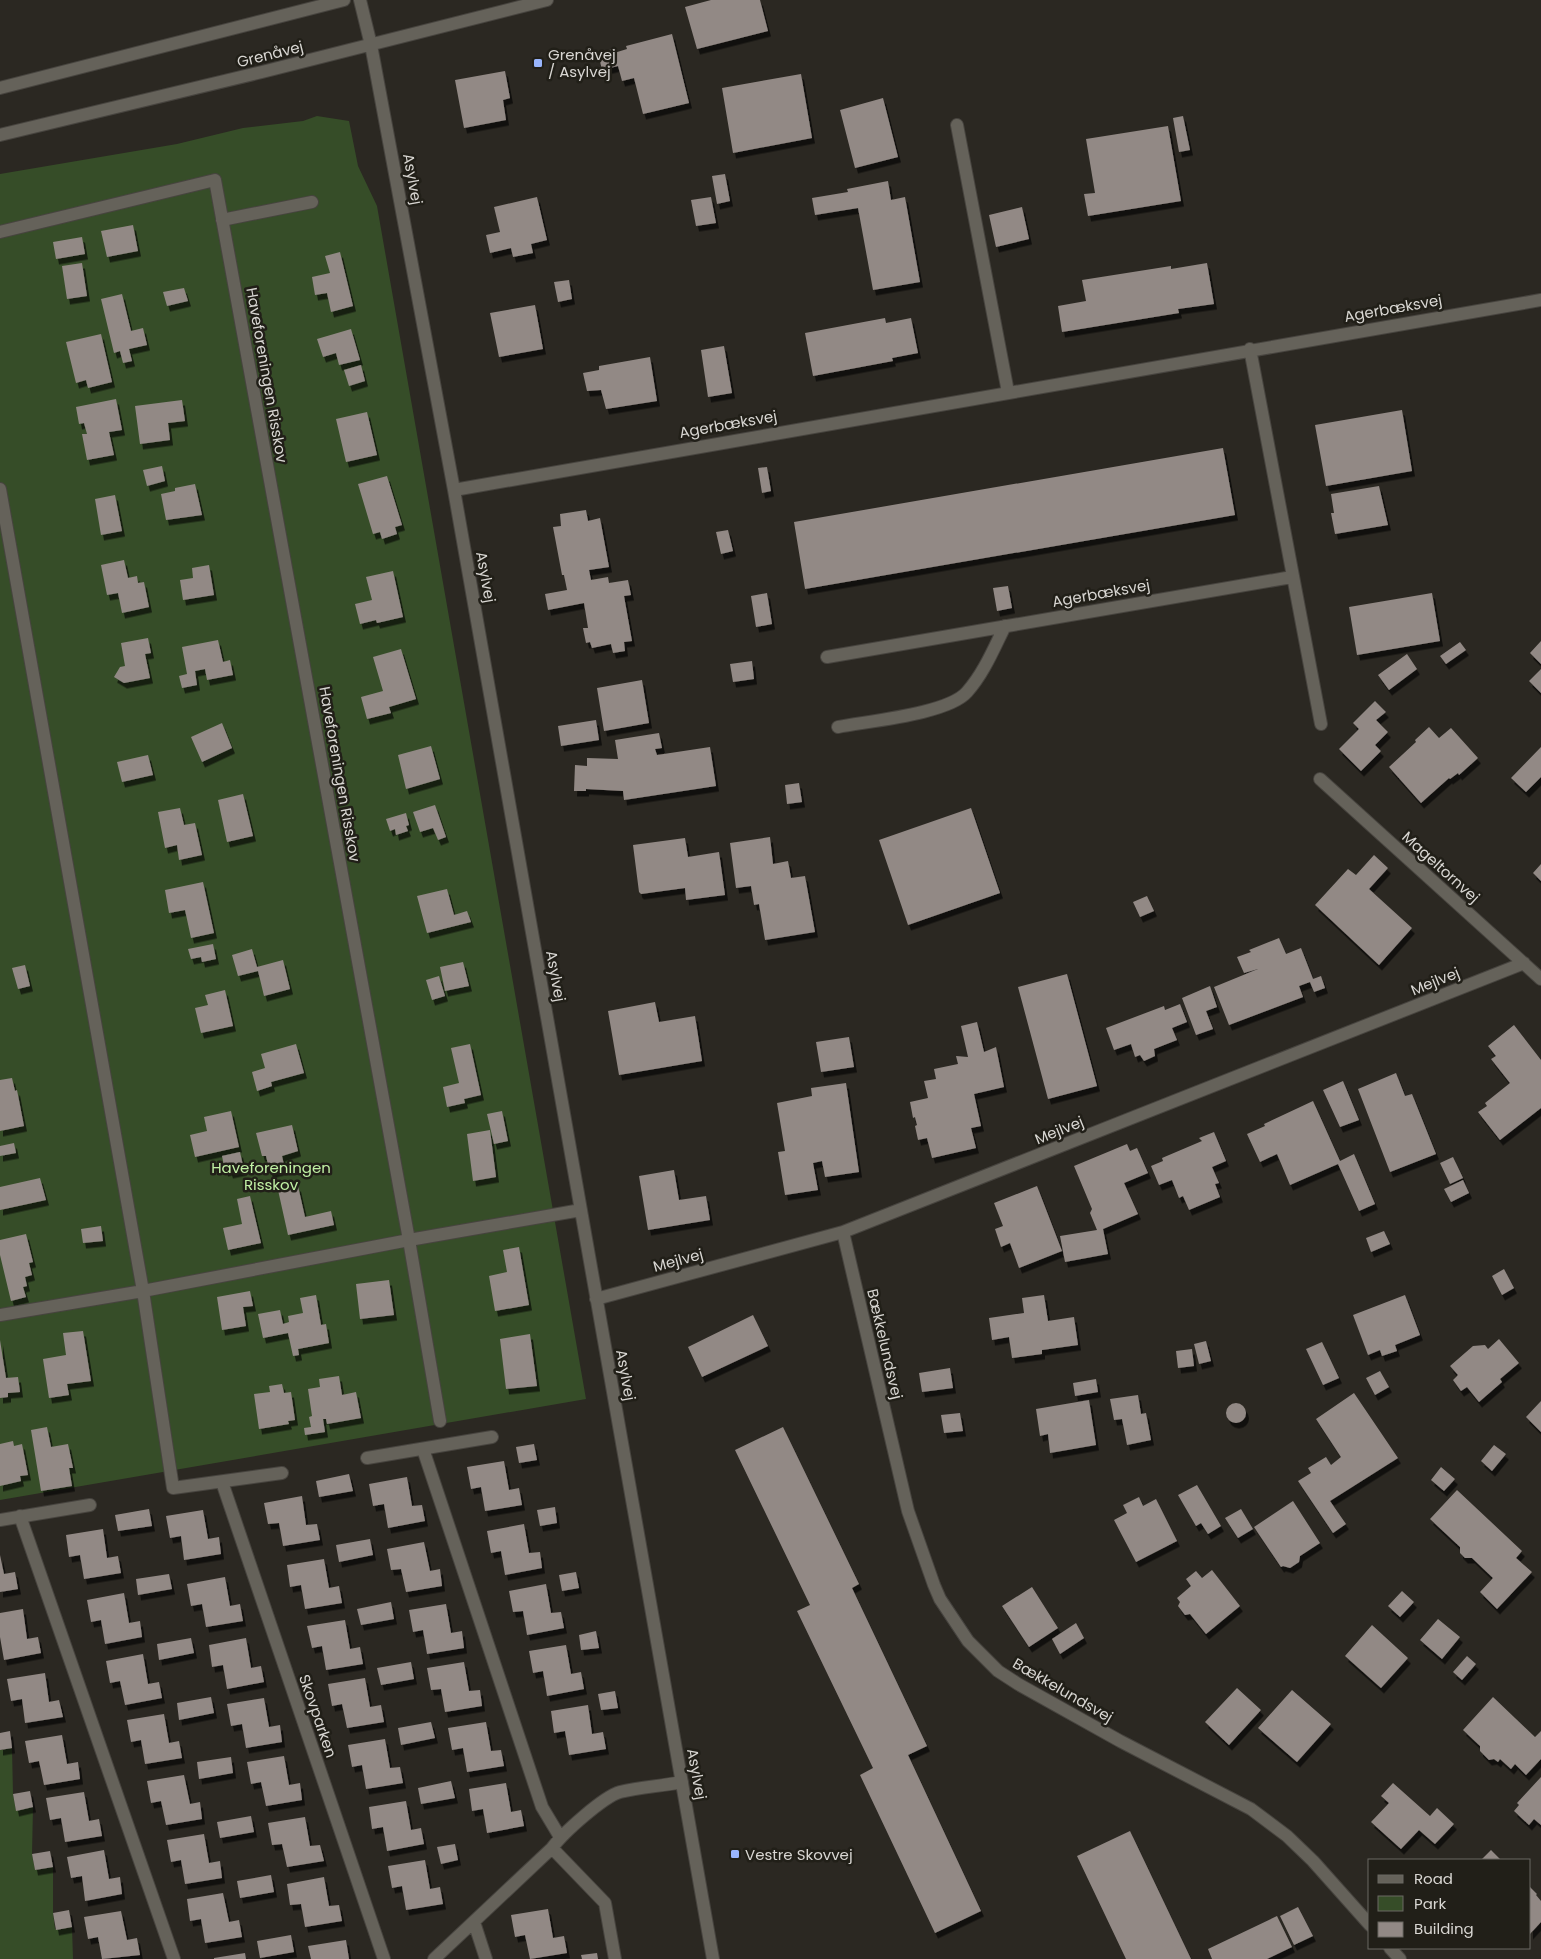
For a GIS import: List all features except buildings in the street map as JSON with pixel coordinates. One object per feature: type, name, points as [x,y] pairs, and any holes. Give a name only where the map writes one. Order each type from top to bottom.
[{"type":"street","points":[[0,88],[344,0]]},
{"type":"street","name":"Asylvej","points":[[360,0],[371,45],[454,490],[713,1959]]},
{"type":"street","name":"Grenåvej","points":[[0,135],[371,45],[547,0]]},
{"type":"street","points":[[957,125],[1008,392]]},
{"type":"street","name":"Haveforeningen Risskov","points":[[0,232],[215,180],[410,1240],[440,1421]]},
{"type":"street","points":[[222,220],[312,202]]},
{"type":"street","name":"Agerbæksvej","points":[[454,490],[1250,349],[1541,300]]},
{"type":"street","points":[[1250,349],[1321,724]]},
{"type":"street","points":[[0,489],[143,1291],[173,1488],[282,1473]]},
{"type":"street","name":"Agerbæksvej","points":[[827,657],[1292,577]]},
{"type":"street","points":[[838,727],[928,711],[966,694],[985,666],[1005,626]]},
{"type":"street","name":"Mageltornvej","points":[[1320,778],[1541,979]]},
{"type":"street","name":"Mejlvej","points":[[596,1299],[842,1232],[1524,963]]},
{"type":"street","points":[[0,1315],[143,1291],[410,1240],[581,1210]]},
{"type":"street","name":"Bækkelundsvej","points":[[842,1232],[908,1511],[940,1599],[968,1641],[998,1671],[1018,1684],[1120,1741],[1251,1809],[1277,1828],[1313,1861],[1368,1923]]},
{"type":"street","points":[[367,1458],[492,1437]]},
{"type":"street","points":[[423,1449],[542,1807],[560,1837]]},
{"type":"street","name":"Skovparken","points":[[222,1482],[384,1959]]},
{"type":"street","points":[[0,1520],[90,1505]]},
{"type":"street","points":[[20,1516],[174,1959]]},
{"type":"street","points":[[434,1959],[552,1848],[560,1837],[609,1798],[620,1792],[682,1782]]},
{"type":"street","points":[[552,1848],[604,1903],[615,1959]]},
{"type":"street","points":[[474,1922],[486,1959]]},
{"type":"street","points":[[1391,1949],[1400,1959]]},
{"type":"green space","name":"Haveforeningen Risskov","points":[[317,116],[349,121],[358,166],[377,206],[586,1399],[0,1500],[0,174],[177,144],[243,128],[303,121]]},
{"type":"green space","points":[[12,1748],[13,1794],[16,1810],[33,1807],[32,1854],[35,1870],[53,1867],[55,1929],[72,1927],[73,1959],[0,1959],[0,1750]]},
{"type":"place","name":"Grenåvej / Asylvej","points":[[538,63]]},
{"type":"place","name":"Vestre Skovvej","points":[[735,1854]]}]
